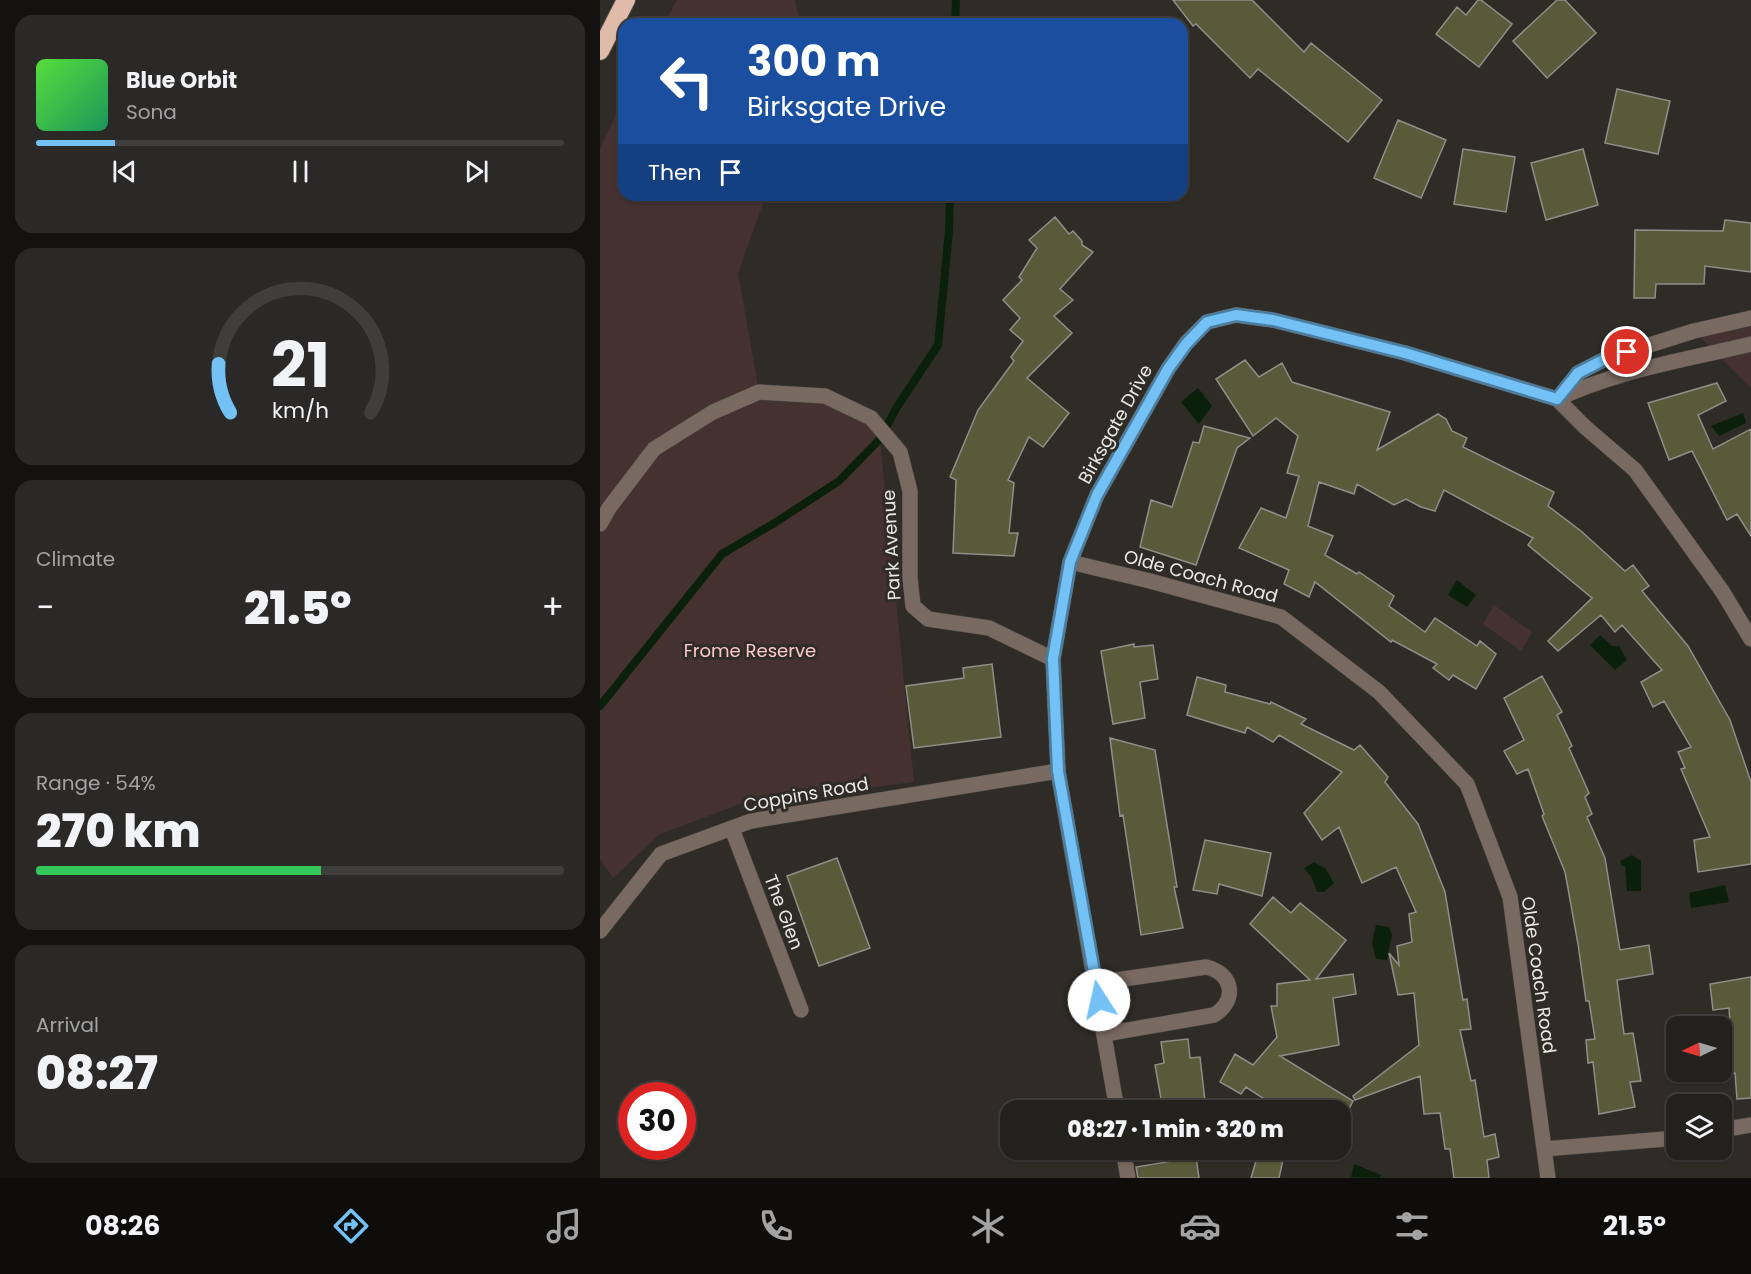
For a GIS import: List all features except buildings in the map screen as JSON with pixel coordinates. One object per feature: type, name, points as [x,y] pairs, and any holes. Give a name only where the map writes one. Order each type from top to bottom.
[{"type":"highway","points":[[600,51],[626,0]]},
{"type":"street","name":"Birksgate Drive","points":[[1115,1100],[1058,771],[1053,659],[1070,562],[1097,495],[1162,378],[1186,344],[1207,322],[1236,315],[1273,320],[1405,353],[1557,399]]},
{"type":"street","points":[[1557,399],[1578,373],[1605,359],[1694,331],[1751,318]]},
{"type":"street","points":[[1557,399],[1584,387],[1648,368],[1751,344]]},
{"type":"street","name":"Park Avenue","points":[[600,524],[609,508],[654,448],[713,412],[759,392],[825,396],[871,418],[900,452],[910,491],[910,578],[913,606],[928,619],[989,628],[1053,659]]},
{"type":"street","points":[[1557,399],[1585,427],[1635,470],[1722,591],[1751,639]]},
{"type":"street","name":"Olde Coach Road","points":[[1070,562],[1281,617],[1379,692],[1467,784],[1510,897],[1548,1178]]},
{"type":"street","name":"Coppins Road","points":[[600,931],[661,854],[751,821],[1058,771]]},
{"type":"street","name":"The Glen","points":[[732,828],[801,1010]]},
{"type":"street","points":[[1096,983],[1206,967],[1222,973],[1229,987],[1227,1004],[1214,1015],[1105,1034]]},
{"type":"street","points":[[1732,1128],[1751,1125]]},
{"type":"street","points":[[1544,1149],[1666,1139]]},
{"type":"street","points":[[1125,1160],[1128,1178]]},
{"type":"green space","points":[[677,0],[795,0],[799,18],[667,18]]},
{"type":"green space","name":"Frome Reserve","points":[[618,111],[618,201],[764,201],[738,273],[759,392],[825,396],[871,418],[880,440],[914,782],[740,804],[660,834],[613,878],[600,859],[600,149]]},
{"type":"green space","points":[[1751,318],[1751,388],[1694,331]]},
{"type":"green space","points":[[1494,605],[1532,632],[1521,651],[1483,624]]},
{"type":"shaded area","points":[[1198,388],[1212,406],[1199,424],[1181,402]]},
{"type":"shaded area","points":[[1743,413],[1746,423],[1719,436],[1711,426]]},
{"type":"shaded area","points":[[1457,580],[1476,595],[1467,607],[1448,595]]},
{"type":"shaded area","points":[[1600,635],[1612,646],[1619,646],[1627,660],[1615,670],[1590,645]]},
{"type":"shaded area","points":[[1632,855],[1641,861],[1641,891],[1627,891],[1625,866],[1622,866],[1620,861]]},
{"type":"shaded area","points":[[1314,862],[1326,869],[1334,883],[1324,892],[1317,892],[1312,878],[1304,868]]},
{"type":"shaded area","points":[[1725,885],[1729,902],[1691,908],[1689,893]]},
{"type":"shaded area","points":[[1376,925],[1389,927],[1392,935],[1387,960],[1376,959],[1372,942]]},
{"type":"shaded area","points":[[1354,1164],[1381,1175],[1380,1178],[1351,1177]]},
{"type":"waterway","points":[[955,18],[956,0]]},
{"type":"waterway","points":[[600,706],[722,554],[839,481],[880,439],[897,407],[938,345],[950,201]]},
{"type":"route","points":[[1099,1000],[1058,771],[1053,659],[1070,562],[1097,495],[1168,369],[1186,344],[1207,322],[1236,315],[1273,320],[1405,353],[1557,399],[1578,373],[1605,359],[1627,352]]}]
